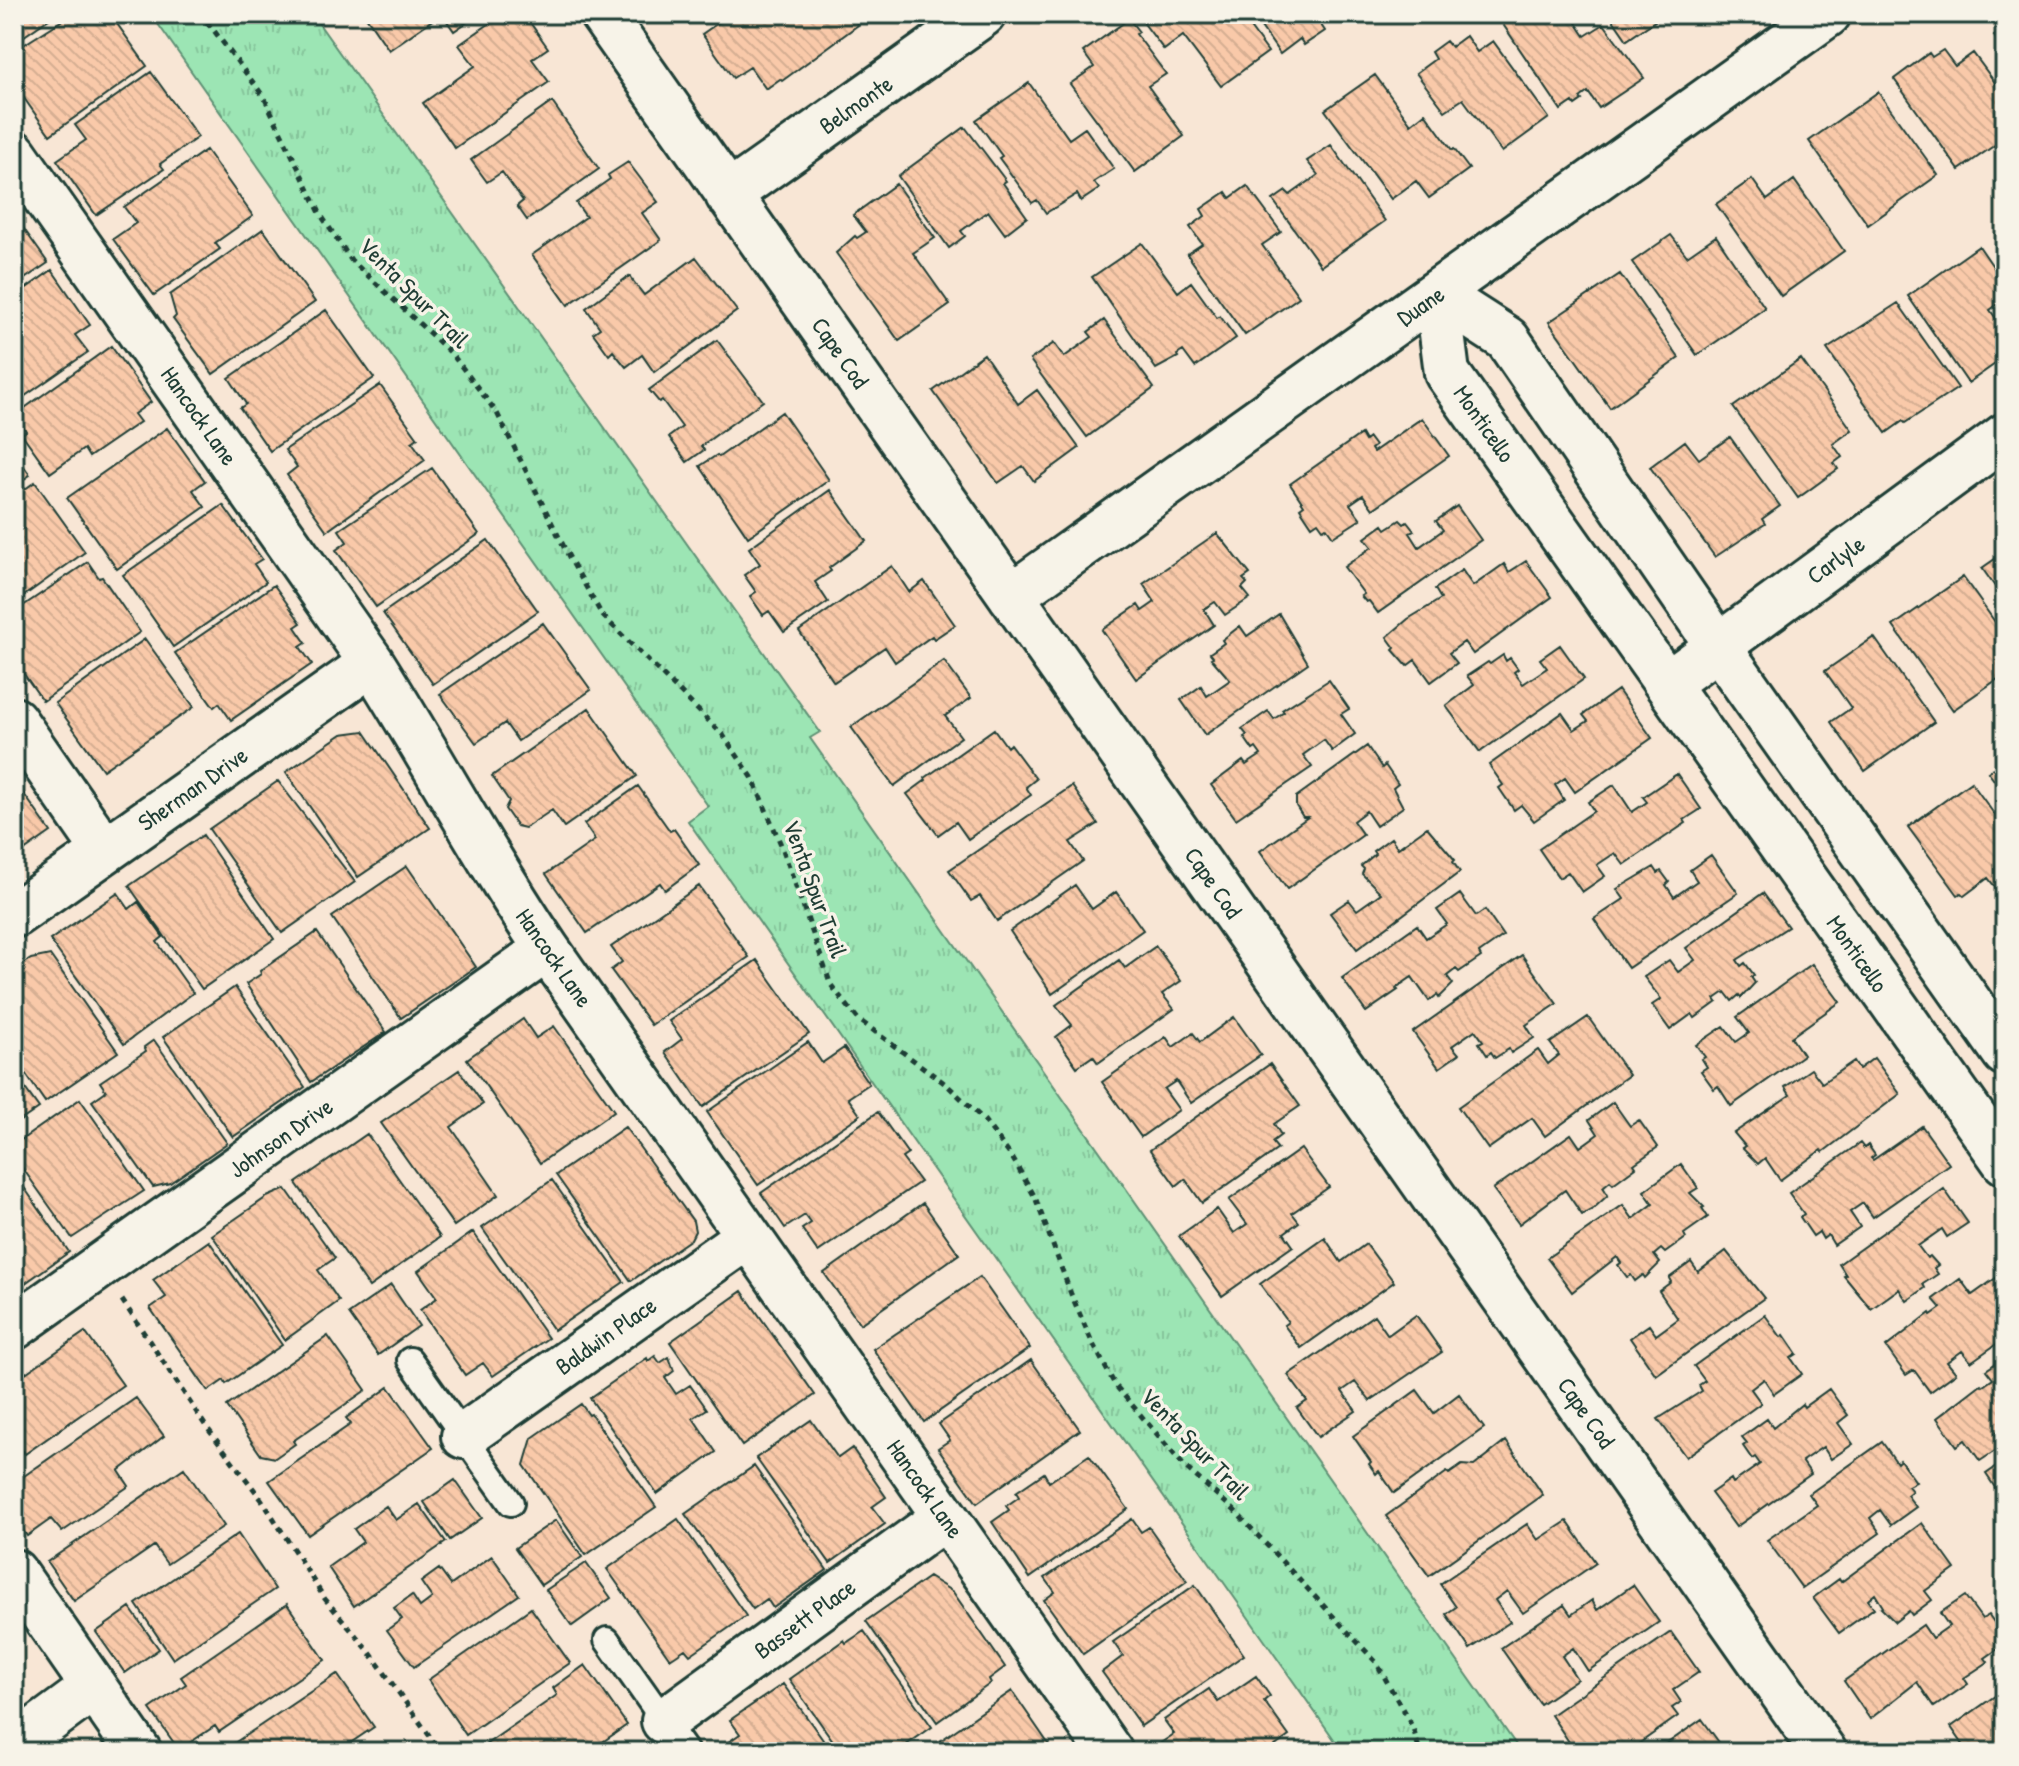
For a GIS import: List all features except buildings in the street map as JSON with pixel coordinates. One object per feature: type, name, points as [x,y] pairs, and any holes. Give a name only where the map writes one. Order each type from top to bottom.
[{"type":"street","name":"Cape Cod","points":[[602,14],[1824,1752]]},
{"type":"street","name":"Belmonte","points":[[728,195],[983,14]]},
{"type":"street","name":"Duane","points":[[1011,596],[1437,294],[1780,28],[1828,14]]},
{"type":"street","name":"Hancock Lane","points":[[14,153],[372,663],[501,881],[547,949],[1110,1752]]},
{"type":"street","points":[[1437,294],[1507,339],[1718,646],[1997,1025],[1929,1057]]},
{"type":"street","name":"Monticello","points":[[1437,294],[1447,373],[2005,1162]]},
{"type":"street","name":"Carlyle","points":[[1667,684],[2005,436]]},
{"type":"street","name":"Sherman Drive","points":[[14,915],[372,663]]},
{"type":"street","points":[[14,720],[105,851]]},
{"type":"street","name":"Johnson Drive","points":[[14,1327],[547,949]]},
{"type":"street","name":"Baldwin Place","points":[[464,1436],[748,1236]]},
{"type":"street","name":"Bassett Place","points":[[675,1736],[945,1517]]},
{"type":"street","points":[[14,1572],[139,1752]]},
{"type":"street","points":[[14,1746],[94,1687]]},
{"type":"lane","points":[[410,1360],[511,1503]]},
{"type":"lane","points":[[607,1640],[675,1736]]},
{"type":"path","name":"Venta Spur Trail","points":[[198,14],[264,97],[321,215],[351,260],[452,354],[497,413],[569,557],[602,615],[723,735],[752,777],[782,847],[831,985],[858,1019],[947,1085],[984,1120],[1013,1159],[1035,1197],[1071,1294],[1115,1385],[1185,1467],[1234,1510],[1376,1662],[1413,1728],[1420,1752]]},
{"type":"path","points":[[99,1266],[205,1425],[262,1500],[325,1599],[369,1651],[441,1752]]},
{"type":"green space","points":[[151,14],[312,14],[820,732],[810,738],[1521,1752],[1343,1752],[688,821],[708,806]]}]
